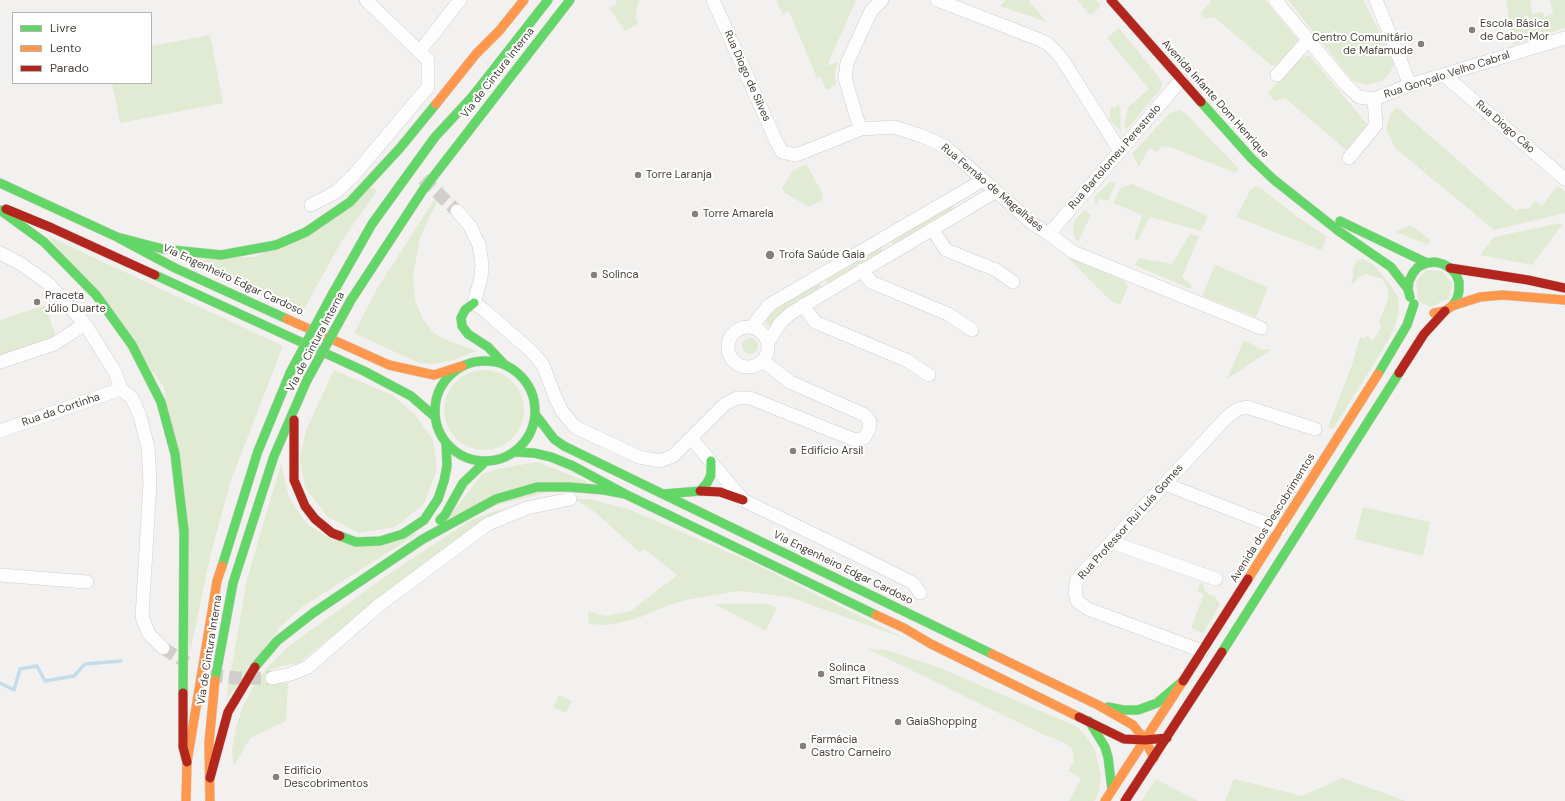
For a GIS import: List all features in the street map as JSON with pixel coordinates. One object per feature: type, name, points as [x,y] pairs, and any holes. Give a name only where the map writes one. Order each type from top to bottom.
[{"type":"main road","points":[[117,237],[163,249],[220,255],[276,245],[306,232],[350,202],[400,148],[476,54],[499,31],[524,0]]},
{"type":"main road","name":"Via de Cintura Interna","points":[[186,801],[187,762],[217,581],[258,451],[290,373],[372,224],[435,137],[472,97],[548,0]]},
{"type":"main road","name":"Via de Cintura Interna","points":[[210,801],[209,743],[215,683],[233,583],[274,456],[294,413],[307,380],[351,300],[423,190],[570,0]]},
{"type":"main road","name":"Avenida Infante Dom Henrique","points":[[1111,0],[1251,158],[1273,179],[1340,232],[1391,267],[1408,289],[1410,297],[1420,309]]},
{"type":"main road","points":[[470,77],[499,31]]},
{"type":"main road","points":[[435,137],[446,113]]},
{"type":"main road","name":"Via Engenheiro Edgar Cardoso","points":[[0,183],[117,237],[175,268],[389,365],[434,375],[462,366]]},
{"type":"main road","points":[[0,206],[52,228],[364,371],[411,396],[434,416]]},
{"type":"main road","name":"Avenida Infante Dom Henrique","points":[[1308,206],[1426,263],[1435,262],[1450,268],[1528,280],[1565,288]]},
{"type":"main road","points":[[0,210],[44,242],[96,295],[132,345],[161,402],[175,454],[184,532],[183,739],[187,762]]},
{"type":"main road","points":[[1408,289],[1409,280],[1413,273],[1418,267],[1426,263]]},
{"type":"main road","points":[[1125,801],[1167,738],[1424,334],[1457,299],[1459,287],[1456,274],[1450,268]]},
{"type":"main road","points":[[1420,309],[1437,313],[1480,297],[1502,295],[1565,300]]},
{"type":"main road","points":[[474,303],[465,310],[461,318],[462,326],[468,334],[488,347],[506,365],[518,373],[528,385],[533,399],[535,414],[532,428],[524,441],[514,452],[500,459],[486,461],[471,460],[457,453],[446,444],[438,431],[434,416],[435,401],[441,387],[450,375],[462,366],[476,362],[491,361],[506,365]]},
{"type":"main road","name":"Avenida dos Descobrimentos","points":[[1104,801],[1184,680],[1281,528],[1395,347],[1407,325],[1420,309]]},
{"type":"main road","points":[[294,413],[294,480],[305,506],[315,519],[332,532],[356,542],[380,541],[403,534],[424,520],[438,499],[444,481],[447,466],[446,444]]},
{"type":"main road","name":"Via Engenheiro Edgar Cardoso","points":[[535,414],[554,439],[564,446],[1098,705],[1133,725],[1145,740]]},
{"type":"main road","points":[[514,452],[534,453],[551,457],[573,466],[625,494],[904,628],[931,644],[1124,739],[1145,740],[1167,738]]},
{"type":"main road","points":[[423,538],[445,514],[463,483],[486,461]]},
{"type":"main road","points":[[700,491],[707,483],[711,475],[711,461]]},
{"type":"main road","points":[[210,778],[228,712],[252,670],[277,641],[313,613],[423,538],[496,499],[537,487],[569,487],[604,490],[625,494]]},
{"type":"main road","points":[[664,494],[700,491],[720,492],[743,500]]},
{"type":"main road","points":[[1098,705],[1123,710],[1138,710],[1157,703],[1184,680]]},
{"type":"main road","points":[[1088,721],[1105,747],[1112,790]]},
{"type":"main road","points":[[1145,740],[1154,758]]},
{"type":"street","points":[[311,205],[336,192],[385,144],[428,87],[428,60],[366,0]]},
{"type":"street","points":[[420,51],[460,0]]},
{"type":"street","name":"Rua Diogo de Silves","points":[[713,0],[774,138],[782,152]]},
{"type":"street","points":[[861,129],[845,78],[846,63],[871,11],[882,0]]},
{"type":"street","name":"Rua Gonçalo Velho Cabral","points":[[1275,0],[1346,85],[1360,97],[1374,99],[1410,85],[1565,38]]},
{"type":"street","points":[[1376,0],[1410,85]]},
{"type":"street","points":[[943,1],[1048,44],[1064,62],[1120,151]]},
{"type":"street","points":[[1277,75],[1308,40]]},
{"type":"street","name":"Rua Diogo Cão","points":[[1444,75],[1565,179]]},
{"type":"street","name":"Rua Bartolomeu Perestrelo","points":[[1049,234],[1182,80]]},
{"type":"street","points":[[1349,158],[1376,125],[1374,99]]},
{"type":"street","name":"Rua Fernão de Magalhães","points":[[782,152],[795,155],[861,129],[894,126],[922,136],[946,147],[995,192],[1033,224],[1073,252],[1261,328]]},
{"type":"street","points":[[752,327],[769,305],[983,180]]},
{"type":"street","points":[[768,343],[780,324],[790,313],[802,305],[995,192]]},
{"type":"street","points":[[457,211],[470,226],[479,245],[482,264],[481,278],[474,303],[531,351],[543,365],[562,411],[575,427],[639,458],[660,461],[673,456],[724,404],[737,398],[750,398],[855,440],[864,438],[869,430],[870,422],[865,415],[790,382],[763,361]]},
{"type":"street","points":[[932,229],[946,250],[996,270],[1013,282]]},
{"type":"street","points":[[881,240],[888,246],[889,254]]},
{"type":"street","points":[[0,253],[21,264],[49,284],[85,324],[115,372],[121,389],[132,398],[140,416],[148,447],[150,482],[142,617],[149,634],[163,648]]},
{"type":"street","points":[[862,270],[871,282],[948,314],[972,330]]},
{"type":"street","points":[[802,305],[814,322],[906,360],[929,375]]},
{"type":"street","points":[[0,362],[54,344],[85,324]]},
{"type":"street","points":[[752,327],[762,332],[768,343],[768,350],[763,361],[751,367],[745,367],[738,364],[730,355],[728,349],[731,336],[740,328],[752,327]]},
{"type":"street","name":"Rua da Cortinha","points":[[0,431],[121,389]]},
{"type":"street","name":"Rua Professor Rui Luís Gomes","points":[[1202,651],[1088,609],[1077,601],[1075,591],[1077,579],[1227,417],[1238,409],[1248,407],[1315,429]]},
{"type":"street","points":[[691,438],[743,500],[913,584],[920,593]]},
{"type":"street","points":[[1165,484],[1281,528]]},
{"type":"street","points":[[272,678],[291,674],[308,667],[378,606],[488,524],[527,508],[570,500]]},
{"type":"street","points":[[1111,542],[1216,579]]},
{"type":"street","points":[[0,575],[87,582]]},
{"type":"green space","points":[[616,0],[640,0],[637,6],[636,17],[638,24],[625,31],[609,8],[617,4]]},
{"type":"green space","points":[[776,0],[856,0],[827,66],[838,62],[835,72],[836,85],[826,90],[820,76],[817,78],[789,11],[783,14]]},
{"type":"green space","points":[[1006,0],[1028,0],[1047,22],[1000,6]]},
{"type":"green space","points":[[1077,0],[1096,0],[1101,6],[1090,15]]},
{"type":"green space","points":[[1212,0],[1265,0],[1298,40],[1277,65],[1271,65],[1214,17],[1205,19],[1200,14]]},
{"type":"green space","points":[[1288,0],[1363,0],[1395,62],[1390,73],[1382,81],[1366,85],[1353,81]]},
{"type":"green space","points":[[1506,0],[1530,0],[1532,14],[1543,12],[1544,17],[1553,14],[1550,0],[1565,0],[1565,28],[1513,45]]},
{"type":"green space","points":[[1119,28],[1158,76],[1162,84],[1160,90],[1127,129],[1124,127],[1128,107],[1149,89],[1107,38]]},
{"type":"green space","points":[[210,35],[223,103],[120,123],[112,84],[152,84],[152,46]]},
{"type":"green space","points":[[1309,55],[1367,124],[1346,150],[1285,98],[1274,101],[1268,93],[1300,58]]},
{"type":"green space","points":[[1118,104],[1120,107],[1121,131],[1109,120],[1111,106],[1114,108]]},
{"type":"green space","points":[[1397,107],[1515,210],[1530,208],[1535,200],[1542,206],[1557,186],[1565,192],[1565,213],[1494,230],[1395,148],[1386,129],[1390,114]]},
{"type":"green space","points":[[1180,110],[1186,114],[1238,168],[1236,173],[1168,146],[1167,148],[1161,146],[1157,152],[1149,148],[1139,167],[1132,154],[1170,113]]},
{"type":"green space","points":[[806,164],[823,194],[821,201],[809,207],[785,193],[782,188],[793,171]]},
{"type":"green space","points":[[1111,181],[1116,182],[1108,201],[1100,199],[1096,205],[1094,197]]},
{"type":"green space","points":[[446,182],[420,238],[413,275],[415,301],[424,321],[434,333],[449,341],[477,351],[450,361],[434,364],[419,363],[354,333],[378,287]]},
{"type":"green space","points":[[1132,184],[1208,216],[1201,231],[1150,217],[1138,240],[1134,239],[1142,215],[1113,203],[1121,188]]},
{"type":"green space","points":[[372,187],[377,191],[341,242],[302,313],[182,257],[255,257]]},
{"type":"green space","points":[[1254,187],[1259,187],[1295,215],[1327,237],[1321,250],[1236,217],[1250,191]]},
{"type":"green space","points":[[952,204],[956,210],[893,247],[893,243],[889,239]]},
{"type":"green space","points":[[1085,210],[1091,215],[1078,242],[1073,234],[1074,221]]},
{"type":"green space","points":[[1560,223],[1562,225],[1532,265],[1480,255],[1494,237]]},
{"type":"green space","points":[[1410,225],[1431,240],[1428,245],[1396,232]]},
{"type":"green space","points":[[1190,234],[1199,236],[1182,277],[1193,286],[1190,289],[1135,265],[1139,258],[1172,264]]},
{"type":"green space","points":[[48,236],[283,346],[231,480],[211,553],[190,653],[164,387]]},
{"type":"green space","points":[[881,247],[883,251],[829,285],[825,279]]},
{"type":"green space","points":[[1066,256],[1124,281],[1128,287],[1120,305],[1111,301]]},
{"type":"green space","points":[[1363,259],[1374,265],[1389,283],[1398,297],[1399,312],[1393,331],[1382,351],[1333,429],[1328,427],[1352,365],[1360,337],[1365,338],[1366,335],[1373,341],[1381,327],[1379,322],[1388,299],[1388,289],[1382,279],[1366,274],[1359,277],[1353,284],[1351,283],[1354,274],[1352,272],[1357,260]]},
{"type":"green space","points":[[1215,265],[1268,287],[1256,317],[1202,296]]},
{"type":"green space","points":[[1427,270],[1442,271],[1452,283],[1449,298],[1431,307],[1418,300],[1416,281]]},
{"type":"green space","points":[[818,281],[823,289],[771,327],[764,321],[784,302]]},
{"type":"green space","points":[[45,305],[56,337],[0,356],[0,320]]},
{"type":"green space","points":[[747,338],[753,338],[758,343],[756,352],[753,354],[747,354],[742,349],[742,343]]},
{"type":"green space","points":[[1244,340],[1262,350],[1272,349],[1227,379]]},
{"type":"green space","points":[[334,370],[392,395],[414,413],[433,440],[437,469],[424,504],[395,527],[359,533],[328,517],[305,488],[300,459],[306,430]]},
{"type":"green space","points":[[484,370],[499,373],[512,382],[521,395],[524,410],[521,425],[512,438],[499,447],[484,450],[469,447],[456,438],[447,425],[444,410],[447,395],[456,382],[469,373]]},
{"type":"green space","points":[[537,462],[588,482],[449,517],[482,474],[503,468]]},
{"type":"green space","points":[[281,464],[289,498],[307,524],[331,539],[417,534],[302,607],[280,627],[226,700],[247,579]]},
{"type":"green space","points":[[574,499],[589,499],[631,510],[751,562],[904,638],[789,597],[738,591],[686,600],[664,607],[641,617],[623,622],[607,625],[589,624],[588,611],[605,616],[631,611],[677,575],[645,549],[639,552],[595,512]]},
{"type":"green space","points":[[507,507],[475,526],[341,629],[301,662],[294,665],[290,664],[271,669],[267,683],[288,683],[286,721],[250,738],[234,766],[232,751],[236,727],[244,704],[255,683],[268,667],[289,646],[389,574],[471,520]]},
{"type":"green space","points":[[1363,507],[1430,522],[1423,556],[1355,539]]},
{"type":"green space","points":[[1201,582],[1205,591],[1210,595],[1215,596],[1220,605],[1203,633],[1191,628],[1204,594],[1197,591]]},
{"type":"green space","points":[[714,604],[767,604],[777,607],[766,631]]},
{"type":"green space","points":[[868,649],[887,650],[940,668],[1076,726],[1086,736],[1095,750],[1101,778],[1098,795],[1094,801],[1069,801],[1081,778],[1068,771],[1074,762],[1072,748],[1063,742],[1040,733]]},
{"type":"green space","points":[[559,695],[572,701],[566,713],[553,707]]},
{"type":"green space","points":[[1342,778],[1406,801],[1225,801],[1234,779],[1302,796]]},
{"type":"green space","points":[[1156,779],[1175,789],[1198,801],[1141,801]]},
{"type":"waterway","points":[[0,683],[14,690],[20,669],[37,666],[45,681],[74,676],[85,664],[121,661]]},
{"type":"tunnel","points":[[423,179],[457,211]]},
{"type":"tunnel","points":[[163,648],[187,663]]},
{"type":"tunnel","points":[[210,675],[238,678],[272,678]]},
{"type":"traffic: fast","points":[[333,293],[372,224],[435,137],[472,97],[548,0]]},
{"type":"traffic: fast","points":[[351,300],[423,190],[570,0]]},
{"type":"traffic: fast","points":[[1201,102],[1251,158],[1273,179],[1340,232],[1391,267],[1408,289]]},
{"type":"traffic: fast","points":[[117,237],[163,249],[221,255],[276,245],[306,232],[350,202],[400,148],[436,104]]},
{"type":"traffic: fast","points":[[0,183],[117,237],[175,268],[287,319]]},
{"type":"traffic: fast","points":[[0,210],[44,242],[96,295],[132,345],[161,402],[175,454],[184,531],[183,693]]},
{"type":"traffic: fast","points":[[1340,221],[1427,263]]},
{"type":"traffic: fast","points":[[1410,297],[1408,289],[1409,281],[1413,273],[1418,267],[1427,263],[1435,262],[1443,264],[1456,274],[1459,282],[1459,291],[1457,299],[1452,306]]},
{"type":"traffic: fast","points":[[155,275],[364,371],[411,396],[434,416]]},
{"type":"traffic: fast","points":[[290,373],[333,293]]},
{"type":"traffic: fast","points":[[307,380],[351,300]]},
{"type":"traffic: fast","points":[[474,303],[465,310],[461,318],[462,326],[468,334],[488,347],[505,365]]},
{"type":"traffic: fast","points":[[1378,374],[1407,325],[1414,304]]},
{"type":"traffic: fast","points":[[485,361],[504,365],[520,376],[531,392],[535,411],[531,430],[520,446],[504,457],[485,461],[466,457],[450,446],[439,430],[435,411],[439,392],[450,376],[466,365],[485,361]]},
{"type":"traffic: fast","points":[[222,566],[258,451],[290,373]]},
{"type":"traffic: fast","points":[[1222,652],[1399,373]]},
{"type":"traffic: fast","points":[[215,680],[233,583],[274,456],[307,380]]},
{"type":"traffic: fast","points":[[535,414],[554,439],[564,446],[992,654]]},
{"type":"traffic: fast","points":[[340,536],[356,542],[380,541],[403,534],[424,520],[438,499],[444,481],[447,466],[446,443]]},
{"type":"traffic: fast","points":[[514,452],[534,453],[551,457],[573,466],[625,494],[876,615]]},
{"type":"traffic: fast","points":[[440,520],[445,515],[463,483],[486,461]]},
{"type":"traffic: fast","points":[[664,494],[700,491],[707,483],[711,475],[711,461]]},
{"type":"traffic: fast","points":[[255,667],[277,641],[313,613],[423,539],[496,499],[537,487],[569,487],[604,490],[625,494]]},
{"type":"traffic: fast","points":[[1108,707],[1123,710],[1138,710],[1157,703],[1184,680]]},
{"type":"traffic: fast","points":[[1089,721],[1105,747],[1108,757],[1112,790]]},
{"type":"traffic: slow","points":[[436,104],[476,54],[499,31],[524,0]]},
{"type":"traffic: slow","points":[[1434,313],[1445,311],[1452,306],[1480,297],[1502,295],[1565,300]]},
{"type":"traffic: slow","points":[[287,319],[389,365],[434,375],[462,366]]},
{"type":"traffic: slow","points":[[1248,579],[1378,374]]},
{"type":"traffic: slow","points":[[186,801],[187,762],[217,581],[222,566]]},
{"type":"traffic: slow","points":[[876,615],[904,628],[931,644],[1079,717]]},
{"type":"traffic: slow","points":[[992,654],[1098,705],[1133,725],[1145,740],[1154,758]]},
{"type":"traffic: slow","points":[[210,801],[209,743],[215,680]]},
{"type":"traffic: slow","points":[[1105,801],[1183,681]]},
{"type":"traffic: jam","points":[[1111,0],[1201,102]]},
{"type":"traffic: jam","points":[[6,209],[52,228],[155,275]]},
{"type":"traffic: jam","points":[[1450,268],[1528,280],[1565,288]]},
{"type":"traffic: jam","points":[[1399,373],[1424,334],[1445,311]]},
{"type":"traffic: jam","points":[[294,420],[294,480],[305,506],[315,519],[332,533],[340,536]]},
{"type":"traffic: jam","points":[[700,491],[720,492],[743,500]]},
{"type":"traffic: jam","points":[[1183,681],[1248,579]]},
{"type":"traffic: jam","points":[[1125,801],[1222,652]]},
{"type":"traffic: jam","points":[[210,778],[228,712],[255,667]]},
{"type":"traffic: jam","points":[[183,693],[183,747],[187,762]]},
{"type":"traffic: jam","points":[[1079,717],[1124,739],[1145,740],[1167,738]]},
{"type":"place","name":"Escola Básica de Cabo-Mor","points":[[1472,30]]},
{"type":"place","name":"Centro Comunitário de Mafamude","points":[[1421,44]]},
{"type":"place","name":"Torre Laranja","points":[[638,175]]},
{"type":"place","name":"Torre Amarela","points":[[695,214]]},
{"type":"place","name":"Trofa Saúde Gaia","points":[[770,255]]},
{"type":"place","name":"Solinca","points":[[594,275]]},
{"type":"place","name":"Praceta Júlio Duarte","points":[[37,302]]},
{"type":"place","name":"Edifício Arsil","points":[[793,451]]},
{"type":"place","name":"Solinca Smart Fitness","points":[[821,674]]},
{"type":"place","name":"GaiaShopping","points":[[898,722]]},
{"type":"place","name":"Farmácia Castro Carneiro","points":[[803,746]]},
{"type":"place","name":"Edifício Descobrimentos","points":[[276,777]]}]
